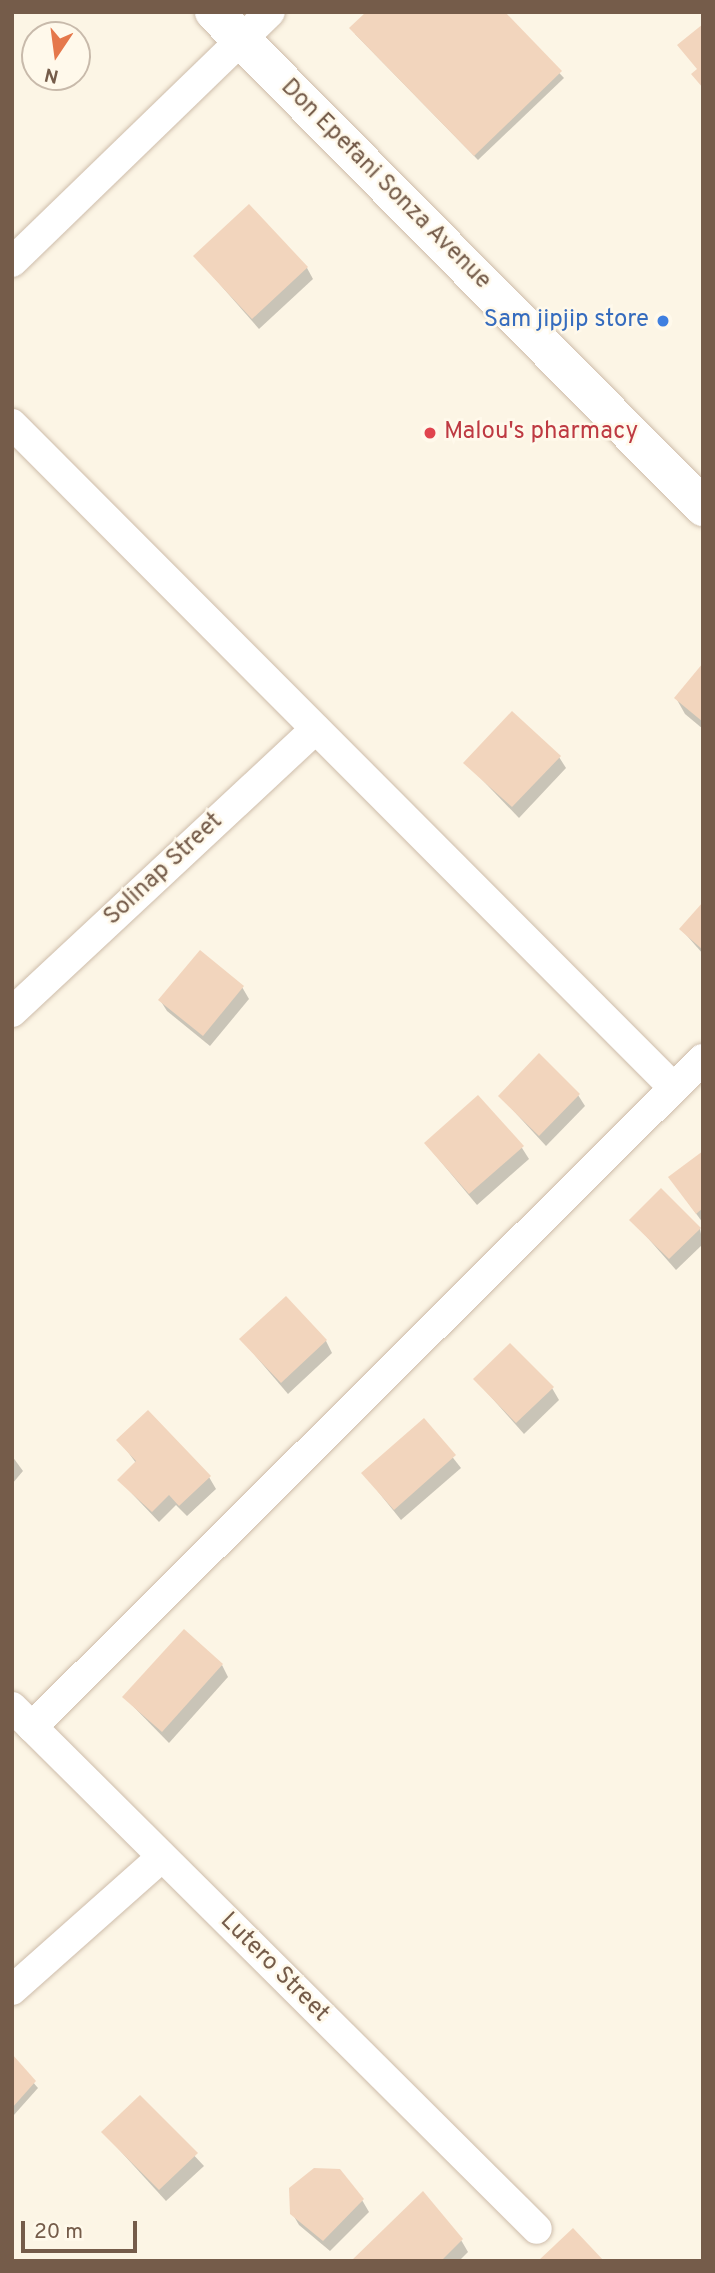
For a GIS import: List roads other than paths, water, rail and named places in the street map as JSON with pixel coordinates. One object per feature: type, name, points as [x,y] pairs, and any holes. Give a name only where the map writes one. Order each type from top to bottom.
[{"type":"main road","name":"Don Epefani Sonza Avenue","points":[[214,12],[700,500]]},
{"type":"street","points":[[12,262],[270,12]]},
{"type":"street","points":[[12,424],[673,1087]]},
{"type":"street","name":"Solinap Street","points":[[12,1012],[316,729]]},
{"type":"street","points":[[22,1717],[703,1059]]},
{"type":"street","name":"Lutero Street","points":[[22,1717],[537,2229]]},
{"type":"street","points":[[12,1990],[162,1857]]},
{"type":"place","name":"Sam jipjip store","points":[[663,321]]},
{"type":"place","name":"Malou's pharmacy","points":[[430,433]]}]
